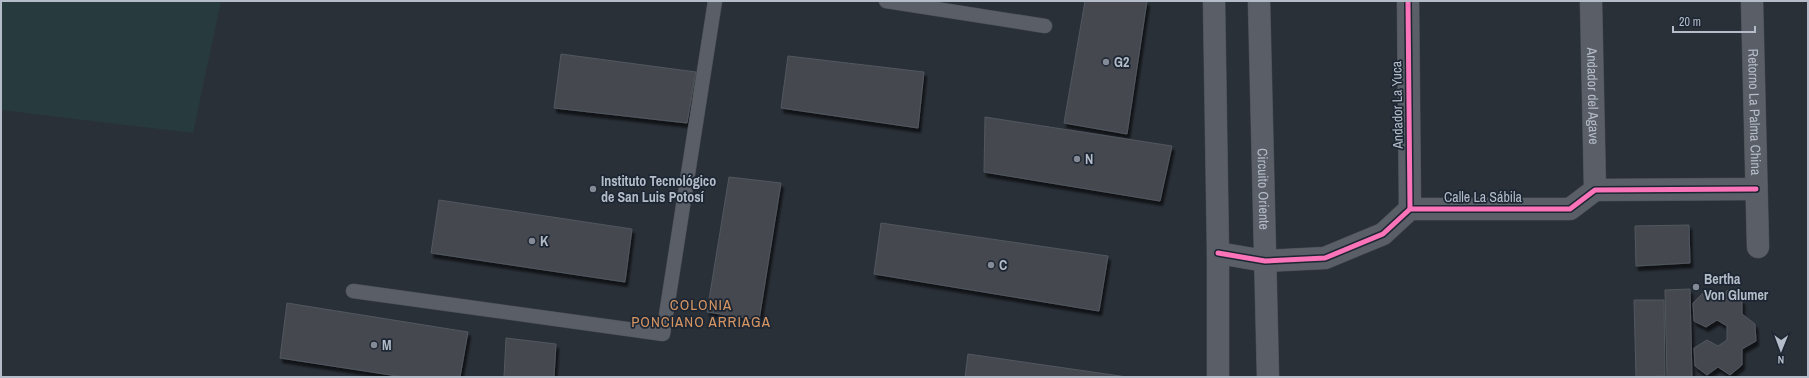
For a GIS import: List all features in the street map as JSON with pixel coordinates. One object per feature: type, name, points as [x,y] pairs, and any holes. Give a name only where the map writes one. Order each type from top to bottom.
[{"type":"street","points":[[1214,1],[1218,253],[1218,377]]},
{"type":"street","name":"Circuito Oriente","points":[[1259,1],[1268,377]]},
{"type":"street","name":"Andador La Yuca","points":[[1408,1],[1410,209]]},
{"type":"street","name":"Andador del Agave","points":[[1591,1],[1595,190]]},
{"type":"street","name":"Retorno La Palma China","points":[[1752,1],[1758,248]]},
{"type":"street","points":[[1595,190],[1756,189]]},
{"type":"street","name":"Calle La Sábila","points":[[1410,209],[1570,209],[1595,190]]},
{"type":"street","points":[[1218,253],[1265,261],[1325,258],[1383,234],[1410,209]]},
{"type":"lane","points":[[353,291],[663,334],[715,1]]},
{"type":"lane","points":[[886,1],[1045,26]]},
{"type":"green space","points":[[1,1],[221,1],[193,133],[1,110]]},
{"type":"building","name":"G2","points":[[1085,1],[1147,1],[1127,134],[1064,123]]},
{"type":"building","points":[[561,54],[696,72],[687,123],[554,108]]},
{"type":"building","points":[[788,56],[924,72],[918,128],[781,108]]},
{"type":"building","name":"N","points":[[985,117],[1172,146],[1160,201],[984,172]]},
{"type":"building","points":[[729,177],[781,183],[759,320],[707,312]]},
{"type":"building","name":"K","points":[[439,200],[632,229],[625,282],[431,253]]},
{"type":"building","name":"C","points":[[881,223],[1108,256],[1099,311],[874,274]]},
{"type":"building","points":[[1689,225],[1690,263],[1636,266],[1635,226]]},
{"type":"building","points":[[1690,289],[1692,377],[1667,377],[1665,290]]},
{"type":"building","points":[[1728,290],[1742,300],[1742,314],[1755,324],[1756,341],[1742,349],[1742,365],[1730,375],[1718,367],[1707,375],[1695,366],[1694,348],[1707,340],[1718,346],[1727,340],[1727,326],[1717,320],[1706,327],[1694,321],[1693,303],[1704,292],[1717,300]]},
{"type":"building","points":[[1634,300],[1664,300],[1665,376],[1636,377]]},
{"type":"building","name":"M","points":[[287,303],[468,332],[460,377],[404,377],[280,358]]},
{"type":"building","points":[[506,338],[556,344],[554,377],[504,377]]},
{"type":"building","points":[[968,354],[1127,377],[965,377]]},
{"type":"cycle path","points":[[1408,1],[1410,209]]},
{"type":"cycle path","points":[[1218,253],[1265,261],[1325,258],[1383,234],[1410,209],[1570,209],[1595,190],[1756,189]]},
{"type":"place","name":"G2","points":[[1106,62]]},
{"type":"place","name":"N","points":[[1077,159]]},
{"type":"place","name":"Instituto Tecnológico de San Luis Potosí","points":[[593,189]]},
{"type":"place","name":"K","points":[[532,241]]},
{"type":"place","name":"C","points":[[991,265]]},
{"type":"place","name":"Bertha Von Glumer","points":[[1696,287]]},
{"type":"place","name":"M","points":[[374,345]]},
{"type":"district","name":"COLONIA PONCIANO ARRIAGA","points":[[701,314]]}]
